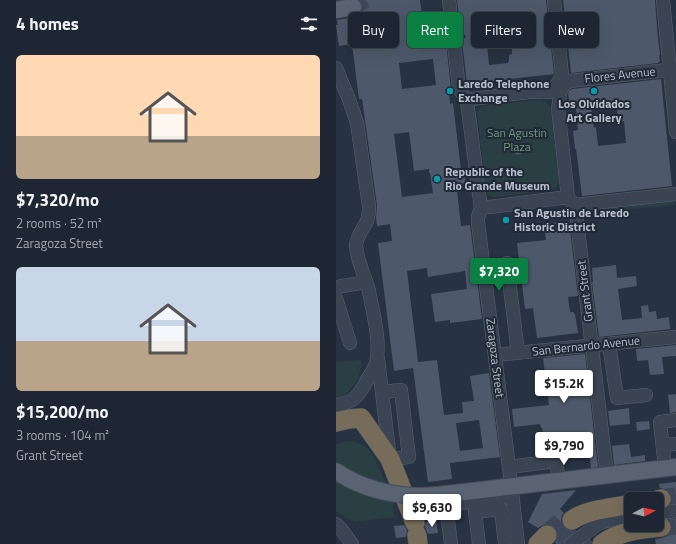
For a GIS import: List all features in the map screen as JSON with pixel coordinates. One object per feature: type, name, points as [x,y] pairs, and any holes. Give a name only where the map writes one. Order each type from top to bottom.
[{"type":"highway","points":[[336,422],[361,418],[390,459],[416,534]]},
{"type":"highway","points":[[624,505],[593,511],[578,516],[582,529],[606,541],[626,532]]},
{"type":"highway","points":[[582,529],[590,520],[598,516],[624,511]]},
{"type":"highway","points":[[582,529],[601,532],[624,525]]},
{"type":"main road","points":[[336,2],[351,4]]},
{"type":"main road","points":[[336,10],[351,4]]},
{"type":"main road","points":[[336,471],[347,478],[371,488],[398,495],[422,496],[447,494],[506,497],[559,481],[671,468]]},
{"type":"street","name":"Zaragoza Street","points":[[449,0],[459,88],[467,101],[481,208],[478,223],[509,467],[506,497],[518,544]]},
{"type":"street","name":"Grant Street","points":[[554,0],[563,81],[558,108]]},
{"type":"street","points":[[663,0],[673,69],[676,132]]},
{"type":"street","points":[[336,68],[354,111],[369,206],[368,220],[358,237],[356,252],[371,301],[377,335],[377,356],[390,459],[408,457],[401,390],[382,392]]},
{"type":"street","name":"Flores Avenue","points":[[563,81],[673,69]]},
{"type":"street","points":[[467,101],[472,99],[529,92],[550,92],[563,81]]},
{"type":"street","name":"Grant Street","points":[[550,92],[558,108],[571,201],[576,212],[607,475]]},
{"type":"street","points":[[481,208],[676,194]]},
{"type":"street","points":[[507,263],[518,353]]},
{"type":"street","points":[[336,287],[366,282]]},
{"type":"street","points":[[336,298],[350,343]]},
{"type":"street","name":"San Bernardo Avenue","points":[[495,355],[676,336]]},
{"type":"street","points":[[609,344],[617,398],[646,395]]},
{"type":"street","points":[[336,405],[355,399],[374,368],[377,356]]},
{"type":"street","points":[[671,468],[662,445],[660,422],[676,420]]},
{"type":"street","points":[[662,445],[676,444]]},
{"type":"street","points":[[509,467],[556,461],[559,481]]},
{"type":"street","points":[[447,494],[451,544]]},
{"type":"street","points":[[479,544],[475,512],[506,497],[505,544]]},
{"type":"street","points":[[551,541],[606,521],[624,518]]},
{"type":"street","points":[[336,524],[352,544]]},
{"type":"green space","name":"San Agustin Plaza","points":[[539,100],[547,103],[551,110],[559,180],[558,185],[551,190],[492,197],[486,191],[477,112],[483,106]]},
{"type":"green space","points":[[672,189],[674,205],[583,214],[582,199]]},
{"type":"green space","points":[[361,360],[360,372],[355,384],[347,393],[336,399],[336,362]]},
{"type":"green space","points":[[351,441],[368,449],[375,459],[393,504],[394,517],[355,522],[336,511],[336,445]]},
{"type":"building","points":[[359,0],[420,0],[422,12],[407,12],[407,48],[447,48],[451,89],[449,92],[450,104],[453,103],[461,170],[464,170],[466,188],[457,190],[461,226],[470,225],[482,319],[450,323],[450,320],[435,322],[431,294],[467,289],[465,271],[428,277],[427,268],[407,271],[418,362],[437,360],[444,415],[463,413],[462,402],[474,401],[470,376],[489,373],[500,457],[450,463],[452,479],[428,482],[413,368],[394,371],[378,243],[392,241],[390,224],[377,226],[377,205],[362,99],[359,99],[353,48],[399,48],[399,12],[361,12],[362,6]],"holes":[[[433,59],[436,85],[402,89],[399,63]],[[409,132],[414,171],[429,169],[433,193],[402,197],[394,134]],[[479,420],[483,448],[460,451],[456,423]]]},
{"type":"building","points":[[457,0],[546,0],[547,12],[544,12],[544,48],[551,48],[554,74],[467,84],[463,48],[463,40],[466,36],[463,34],[463,12],[458,12]]},
{"type":"building","points":[[563,0],[655,0],[660,61],[658,63],[571,73],[568,48],[599,48],[599,12],[564,12]]},
{"type":"building","points":[[348,18],[348,45],[339,46],[336,25],[338,25],[337,20]]},
{"type":"building","points":[[661,79],[672,186],[582,196],[573,131],[578,130],[576,108],[570,109],[568,93],[572,89]],"holes":[[[617,104],[618,122],[624,121],[626,143],[598,146],[596,127],[594,128],[591,107]]]},
{"type":"building","points":[[516,144],[520,144],[522,145],[522,153],[516,154],[513,151],[513,147]]},
{"type":"building","points":[[569,221],[578,296],[568,297],[570,312],[574,312],[575,314],[578,333],[537,338],[533,308],[525,309],[517,243],[546,240],[544,224]]},
{"type":"building","points":[[616,265],[617,278],[636,276],[637,286],[618,289],[622,320],[642,318],[641,306],[648,305],[649,312],[656,311],[657,319],[669,317],[670,329],[599,337],[592,282],[592,268]]},
{"type":"building","points":[[676,345],[676,356],[662,357],[664,374],[650,375],[648,360],[637,361],[636,349]]},
{"type":"building","points":[[585,354],[598,467],[591,468],[589,450],[582,451],[581,439],[554,442],[552,433],[543,434],[540,424],[514,427],[512,409],[549,405],[543,358]]},
{"type":"building","points":[[676,394],[676,412],[670,413],[668,395]]},
{"type":"building","points":[[629,408],[630,424],[610,426],[608,411]]},
{"type":"building","points":[[649,421],[650,429],[637,431],[636,422]]},
{"type":"building","points":[[629,444],[631,457],[645,455],[645,461],[614,465],[612,446]]},
{"type":"building","points":[[676,482],[676,503],[671,504],[672,497],[669,492],[660,488],[659,484]]},
{"type":"building","points":[[576,490],[560,509],[564,513],[561,520],[563,526],[567,530],[577,530],[564,540],[563,544],[557,544],[555,542],[558,537],[558,533],[554,527],[545,524],[538,528],[528,522],[542,494]]},
{"type":"building","points":[[676,519],[676,544],[656,544],[655,539],[667,536],[671,532],[672,526],[669,520]]},
{"type":"building","points":[[436,521],[438,533],[428,534],[425,527],[426,522]]},
{"type":"building","points":[[404,525],[407,530],[406,537],[396,538],[394,526]]},
{"type":"tunnel","points":[[353,7],[366,0]]},
{"type":"tunnel","points":[[664,499],[676,497]]},
{"type":"tunnel","points":[[547,535],[567,515]]},
{"type":"tunnel","points":[[664,527],[676,525]]},
{"type":"tunnel","points":[[559,544],[579,526]]},
{"type":"tunnel","points":[[583,544],[590,539]]},
{"type":"place","name":"Laredo Telephone Exchange","points":[[450,91]]},
{"type":"place","name":"Los Olvidados Art Gallery","points":[[594,91]]},
{"type":"place","name":"Republic of the Rio Grande Museum","points":[[437,179]]},
{"type":"place","name":"San Agustin de Laredo Historic District","points":[[506,220]]}]
